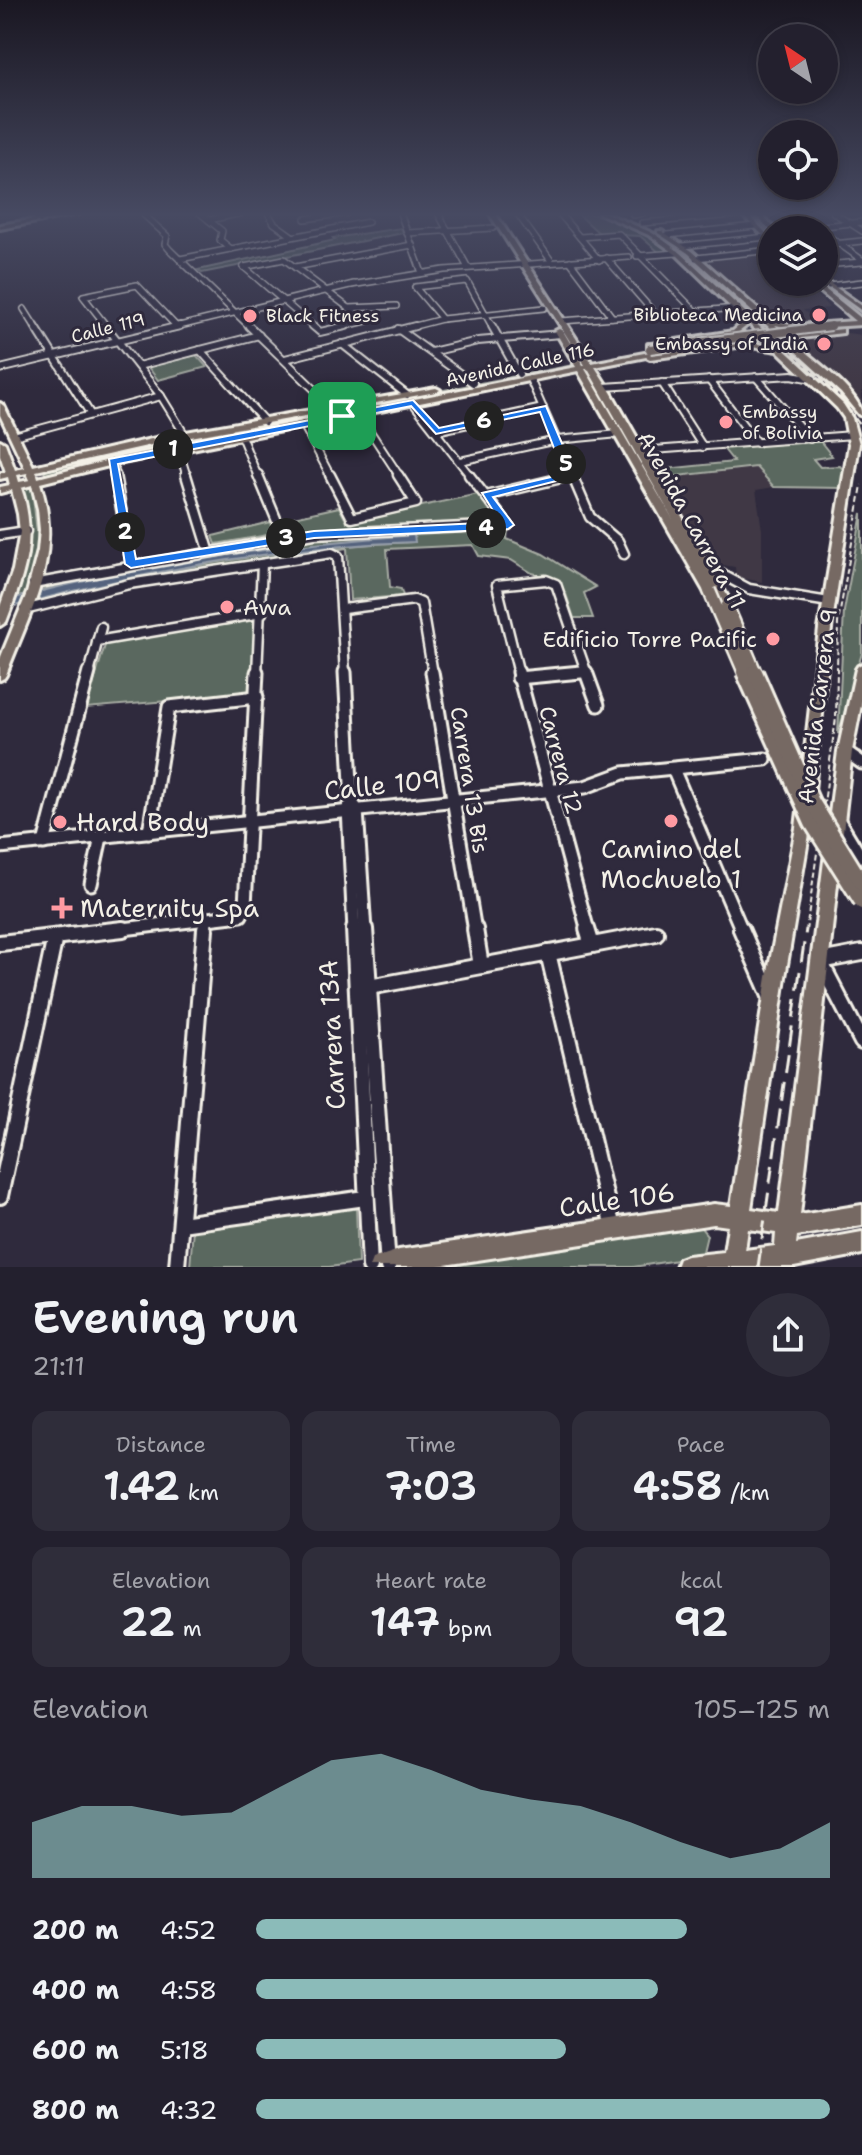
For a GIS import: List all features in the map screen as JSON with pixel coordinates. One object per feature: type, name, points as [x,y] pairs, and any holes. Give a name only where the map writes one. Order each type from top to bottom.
[{"type":"main road","name":"Avenida Carrera 11","points":[[524,272],[561,334],[604,387],[704,563],[726,604],[812,802],[862,883]]},
{"type":"main road","name":"Avenida Carrera 11","points":[[526,272],[561,321],[619,434],[709,590],[792,783],[812,823],[862,902]]},
{"type":"main road","points":[[698,272],[840,406],[853,435]]},
{"type":"main road","points":[[712,272],[798,349],[862,413]]},
{"type":"main road","points":[[838,291],[862,309]]},
{"type":"main road","points":[[828,296],[862,326]]},
{"type":"main road","points":[[839,326],[844,318],[840,307]]},
{"type":"main road","points":[[614,359],[667,343],[735,333],[745,325],[746,315]]},
{"type":"main road","points":[[766,321],[793,327],[862,326]]},
{"type":"main road","name":"Avenida Calle 116","points":[[0,490],[17,486],[32,476],[185,435],[530,379],[652,351],[839,326]]},
{"type":"main road","points":[[798,349],[795,341],[799,336],[862,326]]},
{"type":"main road","points":[[614,359],[744,344],[784,352]]},
{"type":"main road","name":"Avenida Calle 116","points":[[0,476],[32,476],[113,462],[303,424],[339,412],[358,413],[473,383],[585,365]]},
{"type":"main road","points":[[0,406],[32,476],[43,510],[45,538],[33,586],[0,675]]},
{"type":"main road","name":"Avenida Carrera 9","points":[[733,1264],[772,1001],[803,828],[829,602],[850,486],[853,435]]},
{"type":"main road","points":[[0,443],[24,508],[26,531],[24,553],[2,617]]},
{"type":"main road","points":[[687,552],[764,720],[795,796],[803,828]]},
{"type":"main road","name":"Avenida Carrera 9","points":[[784,1262],[845,751],[862,669]]},
{"type":"main road","name":"Calle 106","points":[[382,1266],[714,1214],[788,1226],[862,1215]]},
{"type":"main road","points":[[693,1267],[784,1262],[862,1243]]},
{"type":"street","points":[[194,272],[339,412]]},
{"type":"street","points":[[250,272],[323,333],[366,321],[302,272]]},
{"type":"street","name":"Calle 119","points":[[0,369],[354,284],[430,272]]},
{"type":"street","points":[[578,272],[612,317]]},
{"type":"street","points":[[615,272],[655,314]]},
{"type":"street","points":[[657,272],[695,311]]},
{"type":"street","points":[[442,319],[415,287],[467,281],[519,374]]},
{"type":"street","points":[[838,283],[862,282]]},
{"type":"street","points":[[176,326],[137,285],[83,296],[161,396],[185,435]]},
{"type":"street","points":[[349,308],[396,306]]},
{"type":"street","points":[[285,359],[442,319],[544,308]]},
{"type":"street","points":[[561,321],[738,308]]},
{"type":"street","points":[[24,309],[91,415]]},
{"type":"street","points":[[398,329],[473,383]]},
{"type":"street","points":[[431,352],[499,339],[561,334]]},
{"type":"street","points":[[138,366],[259,335]]},
{"type":"street","points":[[33,586],[131,564],[284,538],[358,530],[508,525],[410,399],[342,344]]},
{"type":"street","points":[[200,350],[265,422]]},
{"type":"street","points":[[792,375],[804,370]]},
{"type":"street","points":[[604,387],[792,375],[813,379]]},
{"type":"street","points":[[756,377],[810,439]]},
{"type":"street","points":[[530,379],[590,517],[618,541],[624,554]]},
{"type":"street","points":[[709,380],[757,443]]},
{"type":"street","points":[[662,383],[703,447]]},
{"type":"street","points":[[14,436],[161,396]]},
{"type":"street","points":[[436,431],[543,408]]},
{"type":"street","points":[[303,424],[352,518],[416,503],[358,413]]},
{"type":"street","points":[[460,461],[557,440],[619,434]]},
{"type":"street","points":[[640,451],[853,435]]},
{"type":"street","points":[[241,436],[284,538]]},
{"type":"street","points":[[178,448],[209,550]]},
{"type":"street","points":[[113,462],[131,564]]},
{"type":"street","points":[[486,496],[570,476]]},
{"type":"street","points":[[0,535],[26,531]]},
{"type":"street","name":"Carrera 13A","points":[[262,564],[332,553],[338,556],[362,988],[382,1266]]},
{"type":"street","points":[[704,563],[719,576],[749,589],[829,602]]},
{"type":"street","points":[[0,943],[236,918],[245,906],[262,613],[262,564],[129,584],[25,607]]},
{"type":"street","name":"Carrera 12","points":[[586,671],[557,586],[550,581],[497,585],[518,678],[592,945]]},
{"type":"street","points":[[726,604],[728,591],[749,589]]},
{"type":"street","name":"Carrera 13 Bis","points":[[343,609],[419,601],[481,966]]},
{"type":"street","points":[[97,641],[262,613]]},
{"type":"street","points":[[44,843],[101,627]]},
{"type":"street","points":[[518,678],[586,671],[598,705]]},
{"type":"street","points":[[149,832],[169,707],[257,697]]},
{"type":"street","points":[[845,751],[862,763]]},
{"type":"street","name":"Calle 109","points":[[0,847],[352,808],[585,787],[623,773],[765,759]]},
{"type":"street","points":[[673,769],[772,1001]]},
{"type":"street","points":[[838,820],[862,859]]},
{"type":"street","points":[[91,884],[101,837]]},
{"type":"street","points":[[832,862],[862,912]]},
{"type":"street","points":[[177,1267],[206,922]]},
{"type":"street","points":[[362,988],[656,933]]},
{"type":"street","points":[[0,1196],[55,937]]},
{"type":"street","points":[[548,953],[613,1228]]},
{"type":"street","points":[[862,953],[820,961],[862,1042]]},
{"type":"street","name":"Carrera 13A","points":[[362,988],[365,1198],[382,1266]]},
{"type":"street","points":[[181,1224],[365,1198]]},
{"type":"shaded area","points":[[717,272],[758,272],[758,296],[818,296],[829,308],[803,310],[815,321],[789,324],[769,319]]},
{"type":"shaded area","points":[[847,333],[862,335],[862,402],[801,344],[804,339]]},
{"type":"shaded area","points":[[757,467],[774,487],[756,490],[762,530],[762,582],[736,577],[735,567],[711,563],[660,478]]},
{"type":"green space","points":[[196,355],[207,367],[158,380],[148,367]]},
{"type":"green space","points":[[573,365],[576,368],[354,412],[351,408]]},
{"type":"green space","points":[[326,412],[328,416],[46,476],[44,471],[167,440]]},
{"type":"green space","points":[[820,441],[832,456],[813,459],[820,467],[840,466],[844,471],[843,488],[774,487],[756,467],[660,478],[655,470],[734,462],[722,447]]},
{"type":"green space","points":[[32,487],[39,551],[26,595],[15,598],[24,571],[30,531],[23,490]]},
{"type":"green space","points":[[478,494],[498,522],[296,533],[289,530],[285,519],[339,507],[347,522]]},
{"type":"green space","points":[[862,513],[862,653],[838,734],[844,611]]},
{"type":"green space","points":[[270,522],[273,534],[216,544],[213,536]]},
{"type":"green space","points":[[508,530],[507,539],[543,554],[596,587],[584,593],[593,618],[574,618],[566,594],[553,578],[532,573],[511,560],[479,556],[473,545],[387,549],[390,587],[401,589],[403,596],[350,600],[347,548],[121,582],[38,603],[39,600],[178,569],[319,548],[414,542],[414,536],[227,555],[135,570],[43,590],[46,584],[284,541],[356,534]]},
{"type":"green space","points":[[257,620],[250,694],[86,708],[106,642]]},
{"type":"green space","points":[[356,1206],[358,1263],[329,1267],[190,1267],[193,1228]]},
{"type":"green space","points":[[697,1223],[707,1235],[702,1256],[633,1267],[424,1267]]},
{"type":"water","points":[[414,535],[415,542],[310,549],[153,573],[0,610],[0,602],[153,567],[309,544]]},
{"type":"railway","points":[[705,272],[842,399],[862,428]]},
{"type":"railway","points":[[806,931],[836,718],[838,623],[862,485]]},
{"type":"railway","points":[[758,1267],[806,929]]},
{"type":"place","name":"Biblioteca Medicina","points":[[819,315]]},
{"type":"place","name":"Black Fitness","points":[[250,316]]},
{"type":"place","name":"Embassy of India","points":[[824,344]]},
{"type":"place","name":"Embassy of Bolivia","points":[[726,422]]},
{"type":"place","name":"Awa","points":[[227,607]]},
{"type":"place","name":"Edificio Torre Pacific","points":[[773,639]]},
{"type":"place","name":"Camino del Mochuelo 1","points":[[671,821]]},
{"type":"place","name":"Hard Body","points":[[60,822]]},
{"type":"place","name":"Maternity Spa","points":[[62,908]]},
{"type":"route","points":[[413,403],[436,431],[543,408],[570,476],[486,496],[508,525],[477,529],[382,529],[314,534],[131,564],[113,462],[342,416],[413,403]]}]
